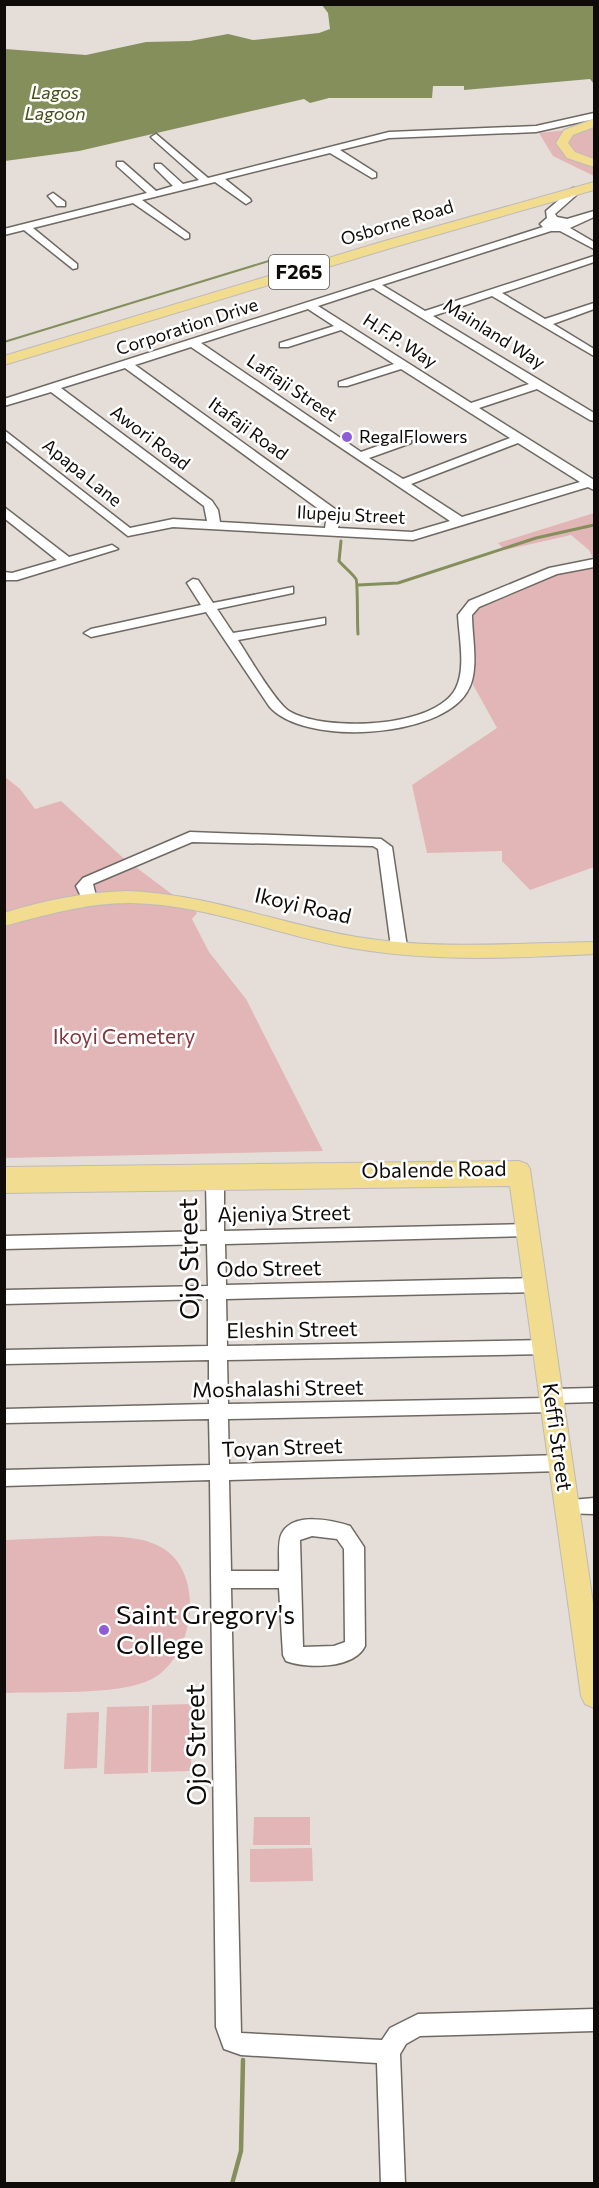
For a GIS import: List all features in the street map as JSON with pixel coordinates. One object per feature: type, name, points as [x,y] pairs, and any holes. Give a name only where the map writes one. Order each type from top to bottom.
[{"type":"main road","points":[[594,123],[568,133],[562,143],[572,155],[594,163]]},
{"type":"main road","name":"Osborne Road","points":[[4,354],[594,180]]},
{"type":"main road","name":"Osborne Road","points":[[4,361],[594,186]]},
{"type":"main road","name":"Ikoyi Road","points":[[4,920],[87,895]]},
{"type":"main road","name":"Ikoyi Road","points":[[4,910],[36,900],[87,895],[172,900],[358,943],[594,936]]},
{"type":"main road","name":"Ikoyi Road","points":[[399,942],[594,948]]},
{"type":"main road","name":"Obalende Road","points":[[4,1175],[519,1169],[520,1178],[4,1185]]},
{"type":"main road","name":"Keffi Street","points":[[520,1178],[594,1696]]},
{"type":"street","points":[[4,232],[26,227],[63,206],[134,199],[362,141],[408,133],[536,129],[594,116]]},
{"type":"street","points":[[351,131],[362,141]]},
{"type":"street","points":[[156,137],[211,180],[246,201]]},
{"type":"street","points":[[309,141],[372,176]]},
{"type":"street","points":[[285,152],[295,150],[304,156]]},
{"type":"street","points":[[120,164],[154,194]]},
{"type":"street","points":[[158,166],[180,188]]},
{"type":"street","points":[[552,224],[550,213],[577,190]]},
{"type":"street","points":[[134,199],[184,236]]},
{"type":"street","points":[[565,225],[594,214]]},
{"type":"street","name":"Corporation Drive","points":[[4,403],[552,224],[565,225]]},
{"type":"street","points":[[565,225],[594,246]]},
{"type":"street","points":[[26,227],[72,266]]},
{"type":"street","points":[[427,314],[594,259]]},
{"type":"street","name":"Mainland Way","points":[[373,284],[427,314],[594,418]]},
{"type":"street","points":[[493,292],[594,353]]},
{"type":"street","name":"H.F.P. Way","points":[[309,305],[592,485]]},
{"type":"street","points":[[544,323],[594,306]]},
{"type":"street","points":[[284,345],[344,326]]},
{"type":"street","name":"Lafiaji Street","points":[[192,342],[360,457],[462,523]]},
{"type":"street","name":"Itafaji Road","points":[[127,364],[331,512],[334,516],[331,531]]},
{"type":"street","points":[[343,384],[404,364]]},
{"type":"street","points":[[471,406],[540,384]]},
{"type":"street","name":"Awori Road","points":[[53,388],[208,504],[212,510],[214,525]]},
{"type":"street","name":"Apapa Lane","points":[[4,433],[125,531],[140,532]]},
{"type":"street","points":[[401,484],[521,438]]},
{"type":"street","points":[[360,457],[407,440]]},
{"type":"street","name":"Ilupeju Street","points":[[140,532],[162,524],[413,536],[592,485]]},
{"type":"street","points":[[4,511],[67,562]]},
{"type":"street","points":[[5,577],[112,549]]},
{"type":"street","points":[[193,583],[286,715],[307,724],[339,729],[389,725],[432,712],[460,694],[465,682],[465,615],[467,609],[554,571],[594,563]]},
{"type":"street","points":[[91,633],[288,590]]},
{"type":"street","points":[[230,638],[320,621]]},
{"type":"street","points":[[87,895],[84,884],[88,881],[183,838],[215,836],[376,842],[385,847],[399,942]]},
{"type":"street","name":"Ojo Street","points":[[215,1183],[228,2027],[232,2041],[241,2044],[388,2052]]},
{"type":"street","name":"Ajeniya Street","points":[[4,1243],[528,1230]]},
{"type":"street","name":"Odo Street","points":[[4,1298],[536,1285]]},
{"type":"street","name":"Eleshin Street","points":[[4,1357],[545,1347]]},
{"type":"street","name":"Moshalashi Street","points":[[4,1416],[218,1413],[552,1401],[594,1395]]},
{"type":"street","name":"Toyan Street","points":[[4,1478],[561,1462]]},
{"type":"street","points":[[567,1507],[594,1506]]},
{"type":"street","points":[[300,1528],[343,1532],[354,1547],[355,1646],[348,1652],[316,1656],[293,1654],[289,1580],[290,1536],[300,1528]]},
{"type":"street","points":[[221,1579],[289,1580]]},
{"type":"street","points":[[393,2184],[388,2052],[398,2036],[418,2025],[594,2020]]},
{"type":"green space","points":[[594,127],[594,176],[553,156],[539,133]]},
{"type":"green space","points":[[594,513],[594,560],[589,550],[571,535],[505,550],[498,543]]},
{"type":"green space","points":[[594,567],[594,867],[530,890],[502,861],[502,851],[427,853],[412,785],[497,728],[471,681],[474,611],[558,574]]},
{"type":"green space","name":"Ikoyi Cemetery","points":[[4,776],[20,789],[35,809],[61,801],[121,856],[197,913],[192,919],[209,952],[246,999],[323,1151],[5,1158]]},
{"type":"green space","points":[[101,1536],[152,1543],[167,1551],[179,1564],[187,1581],[190,1600],[189,1619],[176,1656],[164,1670],[150,1680],[136,1685],[99,1691],[5,1693],[5,1540]]},
{"type":"green space","points":[[192,1704],[191,1771],[151,1772],[152,1705]]},
{"type":"green space","points":[[149,1706],[148,1773],[104,1774],[107,1707]]},
{"type":"green space","points":[[99,1712],[97,1768],[64,1769],[67,1713]]},
{"type":"green space","points":[[254,1817],[310,1817],[310,1845],[253,1845]]},
{"type":"green space","points":[[312,1848],[313,1881],[250,1882],[250,1849]]},
{"type":"water","name":"Lagos Lagoon","points":[[322,5],[594,5],[594,84],[590,79],[464,90],[464,86],[433,86],[432,98],[329,98],[310,103],[304,99],[79,151],[5,161],[5,49],[86,55],[146,42],[190,41],[228,34],[253,40],[319,33],[330,29],[328,13]]},
{"type":"waterway","points":[[4,342],[272,260]]},
{"type":"waterway","points":[[358,585],[398,583],[536,538],[594,525]]},
{"type":"waterway","points":[[341,541],[339,561],[357,582],[358,634]]},
{"type":"waterway","points":[[232,2184],[241,2151],[243,2060]]},
{"type":"place","name":"RegalFlowers","points":[[347,437]]},
{"type":"place","name":"Saint Gregory's College","points":[[104,1630]]}]
